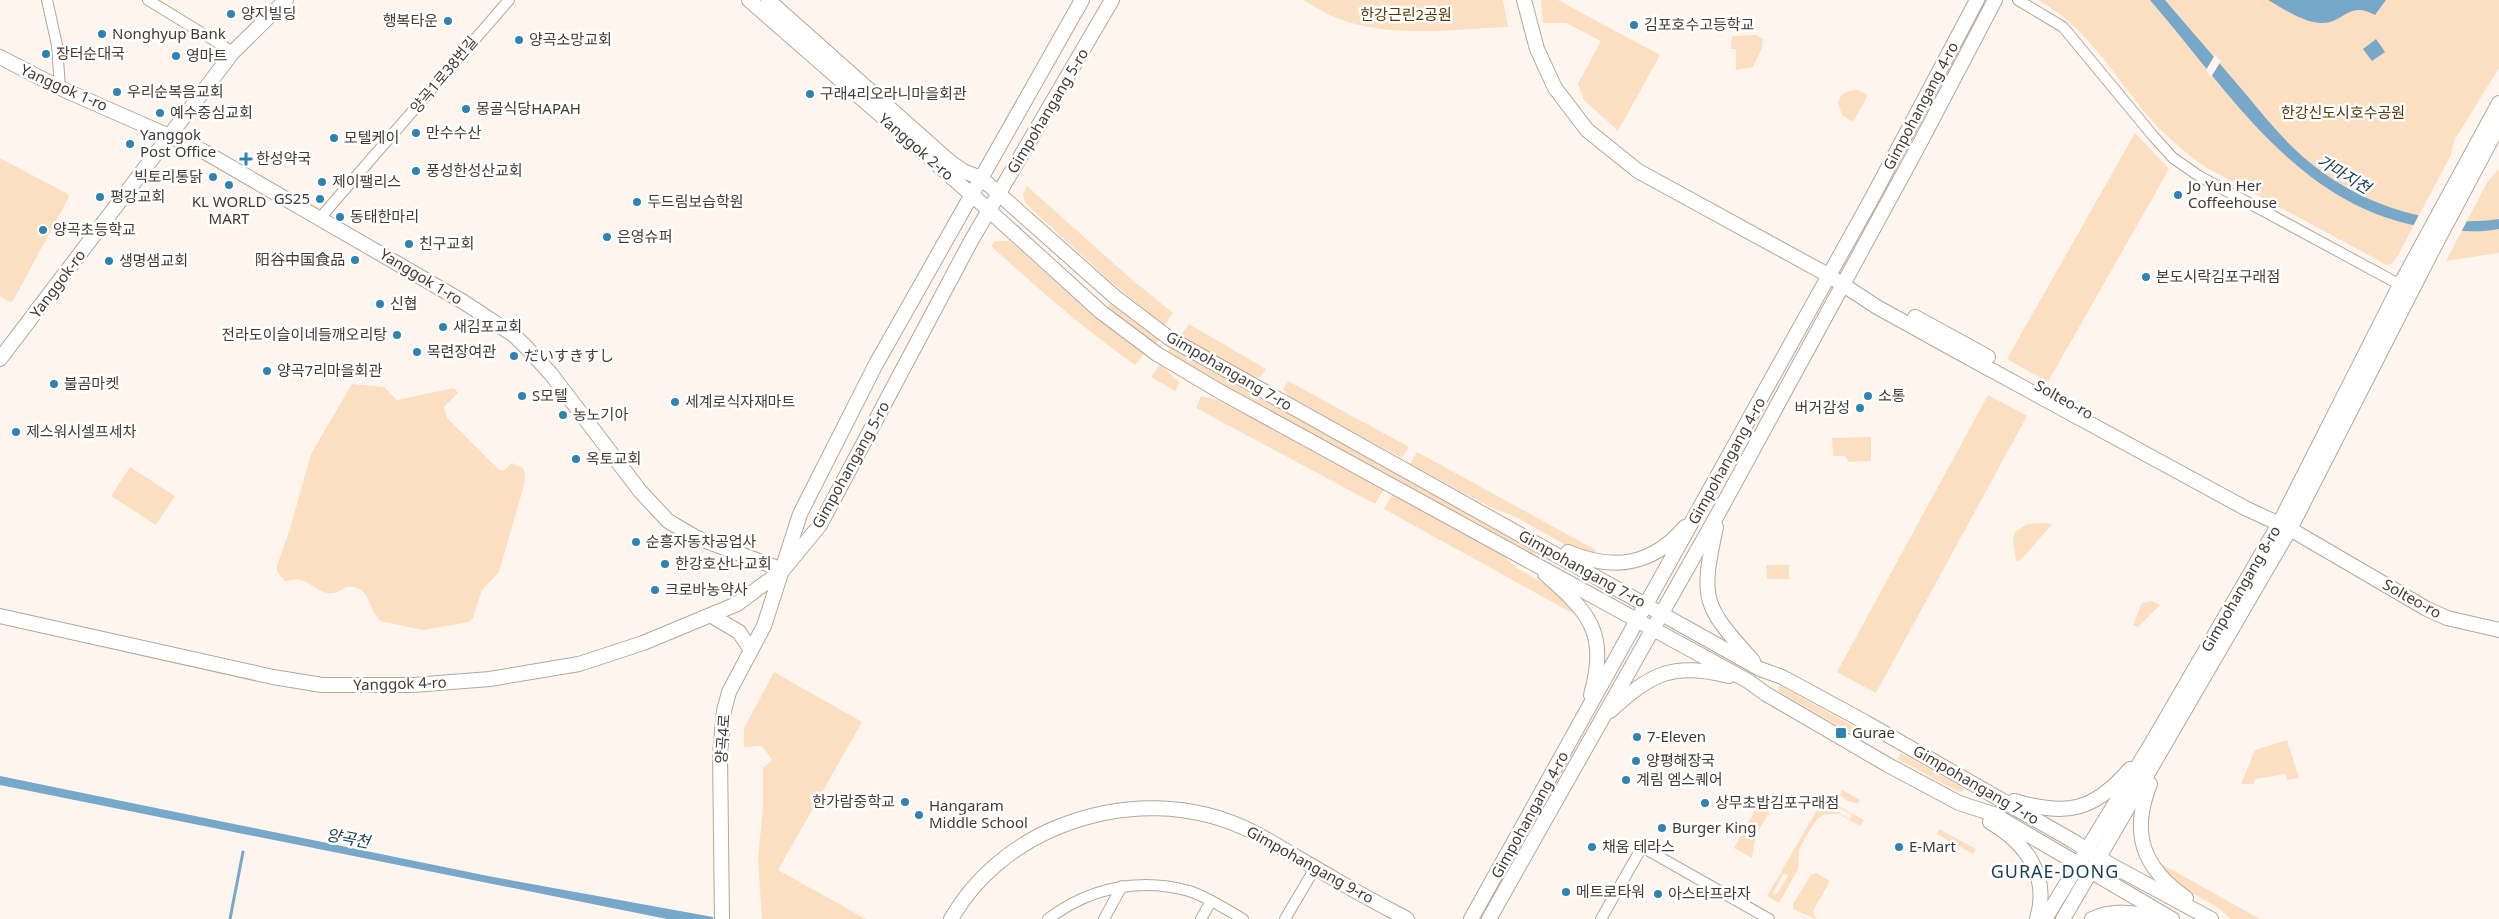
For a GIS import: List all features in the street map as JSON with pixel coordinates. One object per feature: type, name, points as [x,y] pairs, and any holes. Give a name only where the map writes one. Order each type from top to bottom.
[{"type":"street","points":[[47,0],[57,45],[60,88]]},
{"type":"street","points":[[148,0],[233,52]]},
{"type":"street","name":"Yanggok-ro","points":[[0,360],[233,52],[286,0]]},
{"type":"street","name":"양곡1로38번길","points":[[320,218],[509,0]]},
{"type":"street","name":"Yanggok 2-ro","points":[[749,0],[972,195]]},
{"type":"street","name":"Yanggok 2-ro","points":[[768,0],[950,161],[964,171],[981,178]]},
{"type":"street","name":"Gimpohangang 5-ro","points":[[783,570],[789,542],[800,514],[876,364],[1082,0]]},
{"type":"street","name":"Gimpohangang 5-ro","points":[[783,570],[820,525],[971,241],[1112,0]]},
{"type":"street","name":"Solteo-ro","points":[[1524,0],[1537,49],[1555,88],[1588,130],[1605,146],[1638,170],[1683,197],[1844,284],[1877,306],[1960,353],[2245,508],[2285,526],[2427,608],[2456,620],[2499,630]]},
{"type":"street","name":"Gimpohangang 4-ro","points":[[1471,919],[1872,198],[1977,0]]},
{"type":"street","name":"Gimpohangang 4-ro","points":[[1489,919],[1719,512],[1844,284],[1995,0]]},
{"type":"street","points":[[2018,0],[2063,27],[2173,158],[2199,176],[2406,288]]},
{"type":"street","name":"Yanggok 1-ro","points":[[0,57],[60,88],[171,135],[203,151],[462,301],[515,336],[551,374],[640,491],[668,521],[695,537],[783,570]]},
{"type":"street","points":[[2455,195],[2499,103]]},
{"type":"street","points":[[2455,195],[2499,125]]},
{"type":"street","name":"Gimpohangang 7-ro","points":[[981,178],[1115,297],[1169,338],[1760,669],[1782,677],[1865,722],[2190,910],[2211,919]]},
{"type":"street","name":"Gimpohangang 7-ro","points":[[972,195],[1101,312],[1157,354],[1219,391],[1748,681],[1766,694],[1871,755],[1960,803],[1993,814],[2172,919]]},
{"type":"street","name":"Gimpohangang 8-ro","points":[[2045,919],[2092,854],[2285,526],[2455,195]]},
{"type":"street","points":[[971,241],[994,228],[1005,229],[1014,233]]},
{"type":"street","points":[[1507,526],[1589,561],[1630,562],[1661,549],[1671,541],[1704,503]]},
{"type":"street","points":[[1719,512],[1706,576],[1710,607],[1723,628],[1760,669]]},
{"type":"street","points":[[1523,556],[1576,601],[1589,618],[1593,628],[1597,649],[1596,676],[1584,718]]},
{"type":"street","name":"Yanggok 4-ro","points":[[0,616],[273,677],[322,685],[450,683],[556,669],[613,654],[712,616],[752,595],[783,570]]},
{"type":"street","name":"양곡4로","points":[[722,919],[720,754],[724,711],[729,692],[764,626],[783,570]]},
{"type":"street","points":[[712,616],[739,632],[751,650]]},
{"type":"street","points":[[1600,720],[1642,684],[1664,674],[1687,670],[1708,671],[1748,681]]},
{"type":"street","points":[[1982,788],[2045,809],[2074,808],[2101,796],[2158,744]]},
{"type":"street","points":[[2158,744],[2139,821],[2147,858],[2173,889],[2216,919]]},
{"type":"street","points":[[1960,803],[1999,827],[2027,853],[2038,871],[2041,887],[2040,909],[2037,919]]},
{"type":"street","name":"Gimpohangang 9-ro","points":[[952,919],[970,891],[986,874],[1024,844],[1072,821],[1127,808],[1158,807],[1183,810],[1235,825],[1255,833],[1407,919]]},
{"type":"street","points":[[1601,919],[1642,847],[1769,919]]},
{"type":"street","name":"Gimpohangang 8-ro","points":[[2063,919],[2084,867]]},
{"type":"street","points":[[1285,919],[1315,868]]},
{"type":"street","points":[[1048,919],[1082,898],[1099,891],[1122,886],[1149,885],[1170,887],[1190,892],[1211,901],[1243,919]]},
{"type":"street","points":[[1104,919],[1122,886]]},
{"type":"street","points":[[1201,919],[1211,901]]},
{"type":"street","points":[[2092,919],[2113,913],[2130,913],[2155,919]]},
{"type":"green space","name":"한강근린2공원","points":[[1303,0],[1503,0],[1508,27],[1443,31],[1378,29],[1337,18]]},
{"type":"green space","points":[[1541,0],[1558,0],[1660,55],[1618,131],[1584,100],[1578,84],[1601,41],[1566,23],[1543,23]]},
{"type":"green space","name":"한강신도시호수공원","points":[[2038,0],[2499,0],[2499,68],[2454,141],[2451,155],[2396,259],[2387,265],[2207,168],[2193,158],[2155,124],[2088,40],[2073,25]]},
{"type":"green space","points":[[1756,35],[1763,39],[1762,48],[1753,67],[1736,70],[1736,49],[1731,49],[1732,36]]},
{"type":"green space","points":[[1858,90],[1866,94],[1867,97],[1853,122],[1842,115],[1838,103],[1845,93]]},
{"type":"green space","points":[[2135,133],[2169,169],[2048,382],[2007,359]]},
{"type":"green space","points":[[0,158],[68,194],[69,197],[13,301],[10,302],[0,296]]},
{"type":"green space","points":[[2499,169],[2499,253],[2446,261],[2488,181]]},
{"type":"green space","points":[[1027,186],[1130,278],[1173,313],[1164,326],[1109,280],[1025,203],[1023,194]]},
{"type":"green space","points":[[995,241],[1010,241],[1096,318],[1144,354],[1135,365],[1079,323],[991,246]]},
{"type":"green space","points":[[1110,303],[1158,338],[1158,342],[1155,343],[1108,307]]},
{"type":"green space","points":[[1189,324],[1266,369],[1260,378],[1232,367],[1180,336]]},
{"type":"green space","points":[[1170,348],[1535,550],[1536,554],[1532,555],[1235,392],[1170,354],[1168,352]]},
{"type":"green space","points":[[1160,364],[1180,383],[1175,391],[1151,377]]},
{"type":"green space","points":[[1288,381],[1409,447],[1402,458],[1296,403],[1283,390]]},
{"type":"green space","points":[[352,384],[384,387],[397,400],[454,388],[458,393],[444,407],[447,418],[498,469],[503,471],[512,463],[523,468],[525,476],[524,485],[499,572],[482,590],[473,618],[469,622],[423,630],[380,621],[368,598],[360,589],[346,587],[333,593],[323,592],[301,580],[285,581],[277,571],[277,565],[290,529],[311,454]]},
{"type":"green space","points":[[1988,395],[2027,416],[1876,693],[1837,672]]},
{"type":"green space","points":[[1201,396],[1217,400],[1241,412],[1384,489],[1375,504],[1196,408]]},
{"type":"green space","points":[[1871,437],[1871,461],[1849,462],[1845,456],[1833,456],[1832,438]]},
{"type":"green space","points":[[1417,452],[1596,550],[1592,557],[1576,551],[1518,518],[1490,507],[1410,464]]},
{"type":"green space","points":[[130,467],[175,496],[156,525],[111,496]]},
{"type":"green space","points":[[1393,493],[1505,557],[1517,568],[1555,590],[1574,610],[1572,613],[1384,509]]},
{"type":"green space","points":[[2027,524],[2052,524],[2021,560],[2016,561],[2013,540],[2015,532]]},
{"type":"green space","points":[[1766,565],[1789,565],[1789,579],[1767,579]]},
{"type":"green space","points":[[2152,601],[2160,605],[2138,627],[2133,625],[2142,603]]},
{"type":"green space","points":[[774,672],[862,722],[778,870],[866,919],[762,919],[758,860],[763,806],[763,768],[772,760],[762,746],[744,747],[744,728]]},
{"type":"green space","points":[[1779,686],[1855,727],[1851,733],[1778,691]]},
{"type":"green space","points":[[2287,740],[2299,778],[2287,780],[2286,774],[2255,779],[2254,784],[2241,784],[2255,750]]},
{"type":"green space","points":[[1901,753],[1962,787],[1965,791],[1959,792],[1898,759]]},
{"type":"green space","points":[[1842,790],[1860,800],[1858,804],[1847,801],[1840,795]]},
{"type":"green space","points":[[1824,798],[1864,820],[1860,826],[1839,814],[1825,814],[1817,819],[1801,845],[1798,869],[1779,903],[1767,896]],"holes":[[[1825,800],[1852,815],[1850,819],[1822,804]],[[1784,873],[1788,876],[1776,895],[1773,893]]]},
{"type":"green space","points":[[1758,806],[1770,812],[1756,834],[1752,858],[1734,848]]},
{"type":"green space","points":[[1939,829],[1976,849],[1973,854],[1937,834]]},
{"type":"green space","points":[[2158,862],[2260,919],[2231,919],[2217,907],[2171,881]]},
{"type":"green space","points":[[1816,873],[1830,881],[1813,911],[1816,919],[1793,909],[1793,904],[1811,875]]},
{"type":"water","points":[[2150,0],[2165,0],[2282,137],[2328,176],[2350,190],[2398,210],[2448,220],[2474,221],[2499,219],[2499,229],[2462,231],[2439,229],[2391,219],[2348,201],[2309,175],[2274,145],[2242,111]]},
{"type":"water","points":[[2268,0],[2386,0],[2375,15],[2358,10],[2335,20],[2321,23],[2300,18]]},
{"type":"water","points":[[2376,39],[2385,52],[2372,61],[2363,49]]},
{"type":"water","points":[[0,776],[488,876],[713,917],[713,919],[667,919],[0,785]]},
{"type":"pier","points":[[2215,55],[2221,61],[2211,77],[2206,70]]},
{"type":"pier","points":[[2420,213],[2468,219],[2460,234],[2412,228]]},
{"type":"waterway","points":[[230,919],[243,852]]},
{"type":"place","name":"양지빌딩","points":[[231,14]]},
{"type":"place","name":"행복타운","points":[[448,21]]},
{"type":"place","name":"김포호수고등학교","points":[[1634,25]]},
{"type":"place","name":"Nonghyup Bank","points":[[102,34]]},
{"type":"place","name":"양곡소망교회","points":[[519,40]]},
{"type":"place","name":"장터순대국","points":[[46,54]]},
{"type":"place","name":"영마트","points":[[176,56]]},
{"type":"place","name":"우리순복음교회","points":[[117,92]]},
{"type":"place","name":"구래4리오라니마을회관","points":[[810,94]]},
{"type":"place","name":"몽골식당HAPAH","points":[[466,109]]},
{"type":"place","name":"예수중심교회","points":[[160,113]]},
{"type":"place","name":"만수수산","points":[[416,133]]},
{"type":"place","name":"모텔케이","points":[[334,138]]},
{"type":"place","name":"Yanggok Post Office","points":[[130,144]]},
{"type":"place","name":"한성약국","points":[[246,159]]},
{"type":"place","name":"풍성한성산교회","points":[[416,171]]},
{"type":"place","name":"빅토리통닭","points":[[213,177]]},
{"type":"place","name":"제이팰리스","points":[[322,182]]},
{"type":"place","name":"KL WORLD MART","points":[[229,185]]},
{"type":"place","name":"Jo Yun Her Coffeehouse","points":[[2178,195]]},
{"type":"place","name":"평강교회","points":[[100,197]]},
{"type":"place","name":"GS25","points":[[320,199]]},
{"type":"place","name":"두드림보습학원","points":[[637,202]]},
{"type":"place","name":"동태한마리","points":[[340,217]]},
{"type":"place","name":"양곡초등학교","points":[[43,230]]},
{"type":"place","name":"은영슈퍼","points":[[607,237]]},
{"type":"place","name":"친구교회","points":[[409,244]]},
{"type":"place","name":"阳谷中国食品","points":[[355,260]]},
{"type":"place","name":"생명샘교회","points":[[109,261]]},
{"type":"place","name":"본도시락김포구래점","points":[[2146,277]]},
{"type":"place","name":"신협","points":[[380,304]]},
{"type":"place","name":"새김포교회","points":[[443,327]]},
{"type":"place","name":"전라도이슬이네들깨오리탕","points":[[397,335]]},
{"type":"place","name":"목련장여관","points":[[417,352]]},
{"type":"place","name":"だいすきすし","points":[[514,356]]},
{"type":"place","name":"양곡7리마을회관","points":[[267,371]]},
{"type":"place","name":"불곰마켓","points":[[54,384]]},
{"type":"place","name":"S모텔","points":[[522,396]]},
{"type":"place","name":"소통","points":[[1868,396]]},
{"type":"place","name":"세계로식자재마트","points":[[675,402]]},
{"type":"place","name":"버거감성","points":[[1860,408]]},
{"type":"place","name":"농노기아","points":[[563,415]]},
{"type":"place","name":"제스워시셀프세차","points":[[16,432]]},
{"type":"place","name":"옥토교회","points":[[576,459]]},
{"type":"place","name":"순흥자동차공업사","points":[[636,542]]},
{"type":"place","name":"한강호산나교회","points":[[665,564]]},
{"type":"place","name":"크로바농약사","points":[[655,590]]},
{"type":"place","name":"Gurae","points":[[1841,733]]},
{"type":"place","name":"7-Eleven","points":[[1637,737]]},
{"type":"place","name":"양평해장국","points":[[1636,761]]},
{"type":"place","name":"계림 엠스퀘어","points":[[1626,780]]},
{"type":"place","name":"한가람중학교","points":[[905,802]]},
{"type":"place","name":"상무초밥김포구래점","points":[[1705,803]]},
{"type":"place","name":"Hangaram Middle School","points":[[919,815]]},
{"type":"place","name":"Burger King","points":[[1662,828]]},
{"type":"place","name":"채움 테라스","points":[[1592,847]]},
{"type":"place","name":"E-Mart","points":[[1899,847]]},
{"type":"place","name":"메트로타워","points":[[1566,892]]},
{"type":"place","name":"아스타프라자","points":[[1658,894]]},
{"type":"district","name":"GURAE-DONG","points":[[2055,872]]},
{"type":"water label","name":"가마지천","points":[[2344,174]]},
{"type":"water label","name":"양곡천","points":[[348,838]]}]
